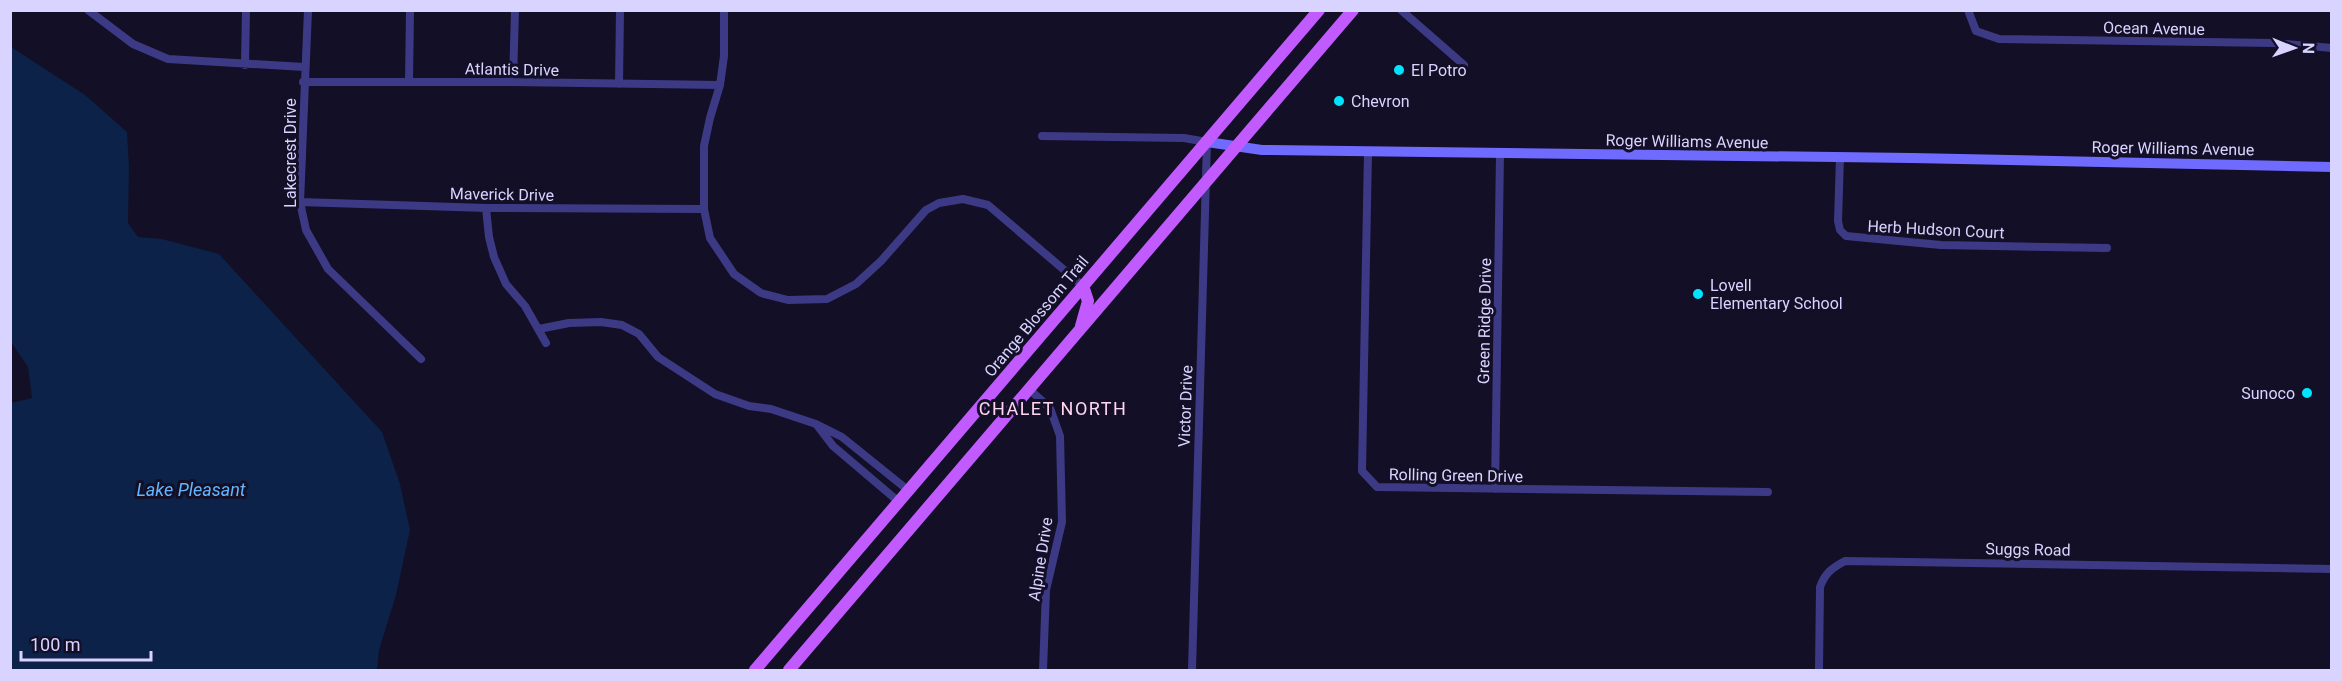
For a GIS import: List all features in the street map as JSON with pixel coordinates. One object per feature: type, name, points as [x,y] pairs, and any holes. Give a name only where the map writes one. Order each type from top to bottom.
[{"type":"main road","name":"Orange Blossom Trail","points":[[755,670],[1319,10]]},
{"type":"main road","points":[[789,670],[1353,10]]},
{"type":"main road","points":[[1078,333],[1088,301],[1083,286]]},
{"type":"street","points":[[245,65],[246,10]]},
{"type":"street","name":"Lakecrest Drive","points":[[308,10],[303,82],[300,202],[306,230],[328,269],[421,359]]},
{"type":"street","points":[[409,81],[410,10]]},
{"type":"street","points":[[513,82],[514,10]]},
{"type":"street","points":[[619,84],[620,10]]},
{"type":"street","points":[[724,10],[724,56],[720,86],[704,146],[704,208],[710,238],[734,274],[761,293],[788,300],[827,299],[856,284],[881,261],[926,210],[955,199],[963,199],[988,205],[1083,286]]},
{"type":"street","points":[[1401,10],[1464,65]]},
{"type":"street","name":"Ocean Avenue","points":[[1968,10],[1976,31],[1999,39],[2274,43],[2331,48]]},
{"type":"street","points":[[89,11],[133,44],[168,59],[245,65],[304,66]]},
{"type":"street","name":"Atlantis Drive","points":[[303,82],[409,81],[720,86]]},
{"type":"street","name":"Roger Williams Avenue","points":[[1042,136],[1185,138],[1262,150],[2331,166]]},
{"type":"street","name":"Victor Drive","points":[[1192,670],[1207,142]]},
{"type":"street","name":"Rolling Green Drive","points":[[1368,152],[1362,471],[1377,487],[1768,492]]},
{"type":"street","name":"Green Ridge Drive","points":[[1496,489],[1500,154]]},
{"type":"street","name":"Herb Hudson Court","points":[[1840,157],[1839,221],[1840,230],[1846,236],[1941,245],[2107,248]]},
{"type":"street","name":"Maverick Drive","points":[[300,202],[486,208],[704,208]]},
{"type":"street","points":[[486,208],[489,237],[506,284],[525,306],[546,343]]},
{"type":"street","points":[[539,329],[569,323],[601,322],[622,325],[639,334],[658,357],[715,394],[748,406],[771,409],[816,424],[842,436],[909,491]]},
{"type":"street","name":"Alpine Drive","points":[[1030,390],[1050,408],[1060,436],[1062,522],[1046,590],[1043,670]]},
{"type":"street","points":[[816,424],[833,446],[899,502]]},
{"type":"street","name":"Suggs Road","points":[[1819,670],[1820,587],[1825,575],[1833,567],[1845,561],[2331,568]]},
{"type":"water","name":"Lake Pleasant","points":[[11,47],[85,95],[127,132],[128,223],[138,237],[162,239],[219,254],[382,432],[400,484],[410,530],[396,595],[379,650],[377,670],[11,670],[11,403],[32,398],[28,367],[11,342]]},
{"type":"place","name":"El Potro","points":[[1399,70]]},
{"type":"place","name":"Chevron","points":[[1339,101]]},
{"type":"place","name":"Lovell Elementary School","points":[[1698,294]]},
{"type":"place","name":"Sunoco","points":[[2307,393]]},
{"type":"district","name":"CHALET NORTH","points":[[1053,409]]}]
